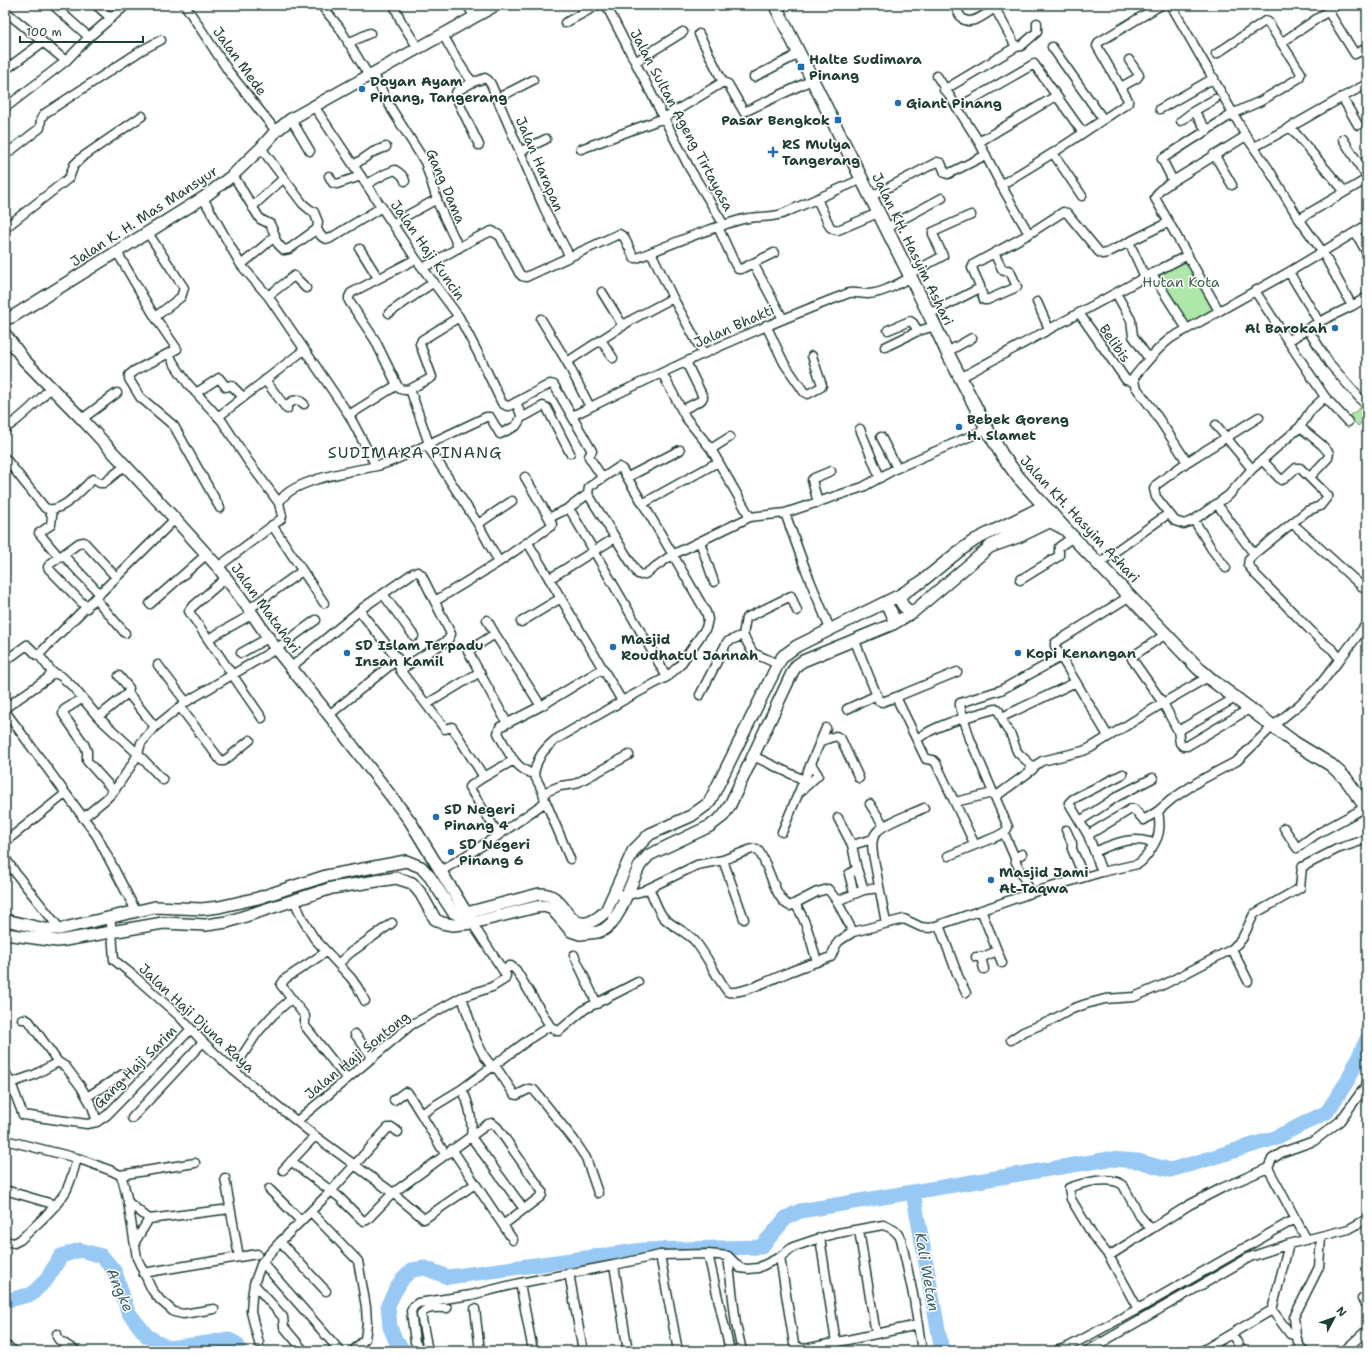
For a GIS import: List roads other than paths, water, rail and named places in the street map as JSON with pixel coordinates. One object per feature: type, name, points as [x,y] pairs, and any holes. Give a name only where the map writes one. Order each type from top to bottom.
[{"type":"main road","name":"Jalan K. H. Mas Mansyur","points":[[5,319],[12,317],[203,198],[233,175],[276,131],[291,118],[496,5]]},
{"type":"main road","name":"Jalan KH. Hasyim Ashari","points":[[775,5],[935,326],[946,352],[987,429],[1010,466],[1024,485],[1208,677],[1295,743],[1331,765],[1346,779],[1366,808]]},
{"type":"main road","name":"Jalan Matahari","points":[[5,334],[24,360],[126,465],[218,567],[251,611],[268,638],[290,668],[329,715],[410,821],[469,918]]},
{"type":"main road","points":[[5,920],[45,929],[60,929],[155,907],[202,909],[258,898],[326,876],[406,861],[421,867],[426,872],[453,912],[458,915],[469,918],[545,906],[552,909],[572,930],[580,934],[598,932],[605,929],[612,923],[620,910],[640,865],[648,855],[710,826],[723,816],[730,805],[792,671],[797,665],[803,660],[893,624],[913,612],[991,546],[1048,510]]},
{"type":"main road","points":[[5,934],[57,941],[163,923],[206,925],[227,922],[332,888],[396,878],[412,883],[435,918],[442,923],[453,925],[469,918],[540,894],[546,894],[555,898],[578,923],[584,924],[599,918],[606,911],[633,850],[650,834],[691,816],[709,803],[783,656],[789,651],[883,604],[921,582],[975,540],[1048,510]]},
{"type":"main road","points":[[991,546],[1020,536],[1048,522],[1057,524],[1070,534]]},
{"type":"main road","points":[[900,594],[900,601],[903,606],[907,610],[913,612]]},
{"type":"main road","points":[[883,604],[892,612],[893,624]]},
{"type":"main road","points":[[736,748],[753,756]]},
{"type":"main road","points":[[28,937],[29,925]]},
{"type":"street","points":[[53,5],[89,37]]},
{"type":"street","points":[[96,5],[111,18]]},
{"type":"street","points":[[5,108],[66,61],[89,37],[126,5]]},
{"type":"street","name":"Jalan Mede","points":[[185,5],[229,72],[276,131]]},
{"type":"street","name":"Gang Dama","points":[[321,5],[339,27],[348,43],[371,74],[425,162],[437,199],[459,248]]},
{"type":"street","points":[[394,5],[401,22],[418,48]]},
{"type":"street","points":[[467,5],[475,17]]},
{"type":"street","points":[[565,23],[598,5]]},
{"type":"street","name":"Jalan Sultan Ageng Tirtayasa","points":[[606,5],[690,170],[721,226],[736,266],[741,269],[753,264]]},
{"type":"street","points":[[954,5],[962,19],[968,21],[974,20],[994,6],[1016,47]]},
{"type":"street","points":[[1001,185],[1053,153],[1128,102],[1121,87],[1097,48],[1097,44],[1160,5]]},
{"type":"street","points":[[1171,5],[1246,136],[1299,219],[1322,251],[1352,306]]},
{"type":"street","points":[[1282,44],[1284,41],[1337,5]]},
{"type":"street","points":[[5,11],[66,61]]},
{"type":"street","points":[[1328,11],[1355,54],[1367,48]]},
{"type":"street","points":[[1173,181],[1162,159],[1234,113],[1291,84],[1299,78],[1301,72],[1268,22],[1265,20],[1216,54]]},
{"type":"street","points":[[944,90],[1016,47],[1021,46],[1037,32],[1037,23]]},
{"type":"street","points":[[635,62],[683,32]]},
{"type":"street","points":[[348,43],[370,33]]},
{"type":"street","points":[[443,34],[465,72],[472,81],[475,82],[457,91],[455,95],[479,145]]},
{"type":"street","points":[[699,34],[723,82],[728,84],[743,111],[746,112],[812,80]]},
{"type":"street","points":[[5,155],[40,128],[41,119],[44,114],[142,50],[161,40]]},
{"type":"street","points":[[5,70],[44,42]]},
{"type":"street","points":[[1052,47],[1103,119]]},
{"type":"street","points":[[754,77],[791,58],[798,52]]},
{"type":"street","points":[[1121,87],[1137,78],[1139,75],[1129,60]]},
{"type":"street","points":[[957,108],[1034,64],[1083,132]]},
{"type":"street","points":[[937,76],[944,90],[979,142],[1001,185],[1029,234]]},
{"type":"street","name":"Jalan Harapan","points":[[475,82],[485,78],[488,80],[498,98],[545,210],[570,257]]},
{"type":"street","points":[[1160,109],[1214,78]]},
{"type":"street","points":[[498,98],[533,80]]},
{"type":"street","points":[[581,149],[664,118],[723,82]]},
{"type":"street","points":[[1254,147],[1367,84]]},
{"type":"street","points":[[979,142],[1056,96]]},
{"type":"street","points":[[1342,97],[1358,125]]},
{"type":"street","points":[[1182,121],[1194,111],[1215,99]]},
{"type":"street","name":"Jalan Haji Kuncin","points":[[314,106],[416,259],[459,317],[502,403],[507,406],[516,402]]},
{"type":"street","points":[[1194,111],[1207,131]]},
{"type":"street","points":[[5,228],[69,178],[74,165],[81,158],[142,116]]},
{"type":"street","points":[[291,118],[310,151]]},
{"type":"street","points":[[1290,128],[1345,192]]},
{"type":"street","points":[[1219,312],[1155,198],[1160,190],[1173,181],[1214,154],[1246,136]]},
{"type":"street","points":[[1299,219],[1345,192],[1366,176],[1343,138]]},
{"type":"street","points":[[521,151],[546,139]]},
{"type":"street","points":[[354,165],[373,152],[386,147]]},
{"type":"street","points":[[260,148],[303,204],[314,212],[318,222],[317,229],[321,237],[324,239],[329,239],[382,207]]},
{"type":"street","points":[[1053,153],[1082,196]]},
{"type":"street","points":[[1214,154],[1232,185]]},
{"type":"street","points":[[870,197],[937,162],[941,163],[945,173],[948,174],[986,155]]},
{"type":"street","points":[[367,184],[395,170],[404,177],[405,181]]},
{"type":"street","points":[[233,175],[260,219],[270,224],[275,235],[274,237],[284,250],[289,249],[317,229]]},
{"type":"street","points":[[329,176],[333,183],[337,184],[361,176]]},
{"type":"street","points":[[252,207],[284,178]]},
{"type":"street","points":[[423,268],[492,231],[500,236],[519,273],[526,277],[619,234],[624,237],[635,258],[721,226],[751,218],[772,217],[782,214],[862,180]]},
{"type":"street","points":[[203,198],[241,265],[268,296],[349,415],[376,466]]},
{"type":"street","points":[[886,228],[942,198]]},
{"type":"street","points":[[393,224],[437,199]]},
{"type":"street","points":[[817,199],[830,227],[836,230],[878,212]]},
{"type":"street","points":[[994,253],[1003,270],[1010,272],[1017,287],[984,300],[972,265],[994,253],[1029,234],[1063,212],[1067,213],[1102,254],[1107,253],[1169,222]]},
{"type":"street","name":"Jalan Bhakti","points":[[572,416],[662,372],[766,325],[849,293],[875,293],[910,276],[943,256],[933,232],[971,215]]},
{"type":"street","points":[[1134,384],[1134,377],[1162,345],[1171,338],[1219,312],[1367,225]]},
{"type":"street","points":[[1355,232],[1367,253]]},
{"type":"street","points":[[148,233],[184,288],[181,297],[155,316]]},
{"type":"street","points":[[241,265],[274,237]]},
{"type":"street","points":[[1129,242],[1149,275],[1187,329]]},
{"type":"street","points":[[360,249],[378,278]]},
{"type":"street","points":[[117,252],[176,349],[134,371],[129,375],[129,379],[140,397],[174,426],[220,508]]},
{"type":"street","points":[[651,252],[673,298],[703,353]]},
{"type":"street","points":[[774,253],[753,264],[783,319]]},
{"type":"street","points":[[960,378],[1188,255]]},
{"type":"street","points":[[416,259],[351,293],[349,297],[349,301],[375,340],[397,385],[402,390],[410,389],[432,377],[420,344],[422,340],[459,317]]},
{"type":"street","points":[[1288,272],[1319,322]]},
{"type":"street","points":[[268,296],[294,276],[306,288]]},
{"type":"street","points":[[389,313],[434,282]]},
{"type":"street","points":[[929,314],[980,288]]},
{"type":"street","points":[[1255,291],[1325,397],[1348,422]]},
{"type":"street","points":[[602,292],[623,326]]},
{"type":"street","points":[[1116,293],[1131,320],[1133,336],[1149,359]]},
{"type":"street","points":[[1288,341],[1319,322],[1367,297]]},
{"type":"street","points":[[567,362],[623,326],[673,298]]},
{"type":"street","points":[[1037,302],[1050,329]]},
{"type":"street","name":"Belibis","points":[[1078,313],[1126,380],[1134,384],[1187,462]]},
{"type":"street","points":[[541,319],[567,362],[590,407]]},
{"type":"street","points":[[888,330],[910,321],[918,331]]},
{"type":"street","points":[[766,325],[784,363],[806,394],[821,387],[822,385],[812,356]]},
{"type":"street","points":[[885,347],[918,331],[935,326]]},
{"type":"street","points":[[1308,329],[1333,368],[1363,402],[1367,402]]},
{"type":"street","points":[[946,352],[972,338]]},
{"type":"street","points":[[602,340],[613,358]]},
{"type":"street","points":[[218,417],[304,350]]},
{"type":"street","points":[[169,353],[173,362],[196,393],[218,417],[279,503],[282,516],[281,519],[218,567]]},
{"type":"street","points":[[682,410],[700,401],[703,397],[686,362]]},
{"type":"street","points":[[662,372],[690,424],[706,441],[750,517]]},
{"type":"street","points":[[196,393],[219,378],[226,387],[231,385],[243,397]]},
{"type":"street","points":[[265,380],[286,407],[293,401],[299,400],[304,404]]},
{"type":"street","points":[[523,416],[516,402],[552,384],[592,452],[589,457],[602,478]]},
{"type":"street","points":[[349,415],[397,385]]},
{"type":"street","points":[[5,429],[39,401],[51,387]]},
{"type":"street","points":[[410,389],[428,444],[478,524],[499,562]]},
{"type":"street","points":[[82,419],[117,393]]},
{"type":"street","points":[[1259,417],[1187,462],[1156,486],[1154,489],[1156,498],[1174,521],[1181,524],[1188,523],[1229,495],[1252,469],[1300,427],[1311,410],[1325,397]]},
{"type":"street","points":[[279,503],[281,498],[286,494],[312,481],[331,475],[390,462],[488,416],[500,434],[516,426],[523,416],[543,406],[547,408],[570,453]]},
{"type":"street","points":[[1216,425],[1252,469]]},
{"type":"street","points":[[1300,427],[1330,453],[1328,458],[1310,477]]},
{"type":"street","points":[[860,429],[880,478]]},
{"type":"street","points":[[570,859],[534,774],[538,759],[547,746],[555,740],[667,677],[680,665],[706,628],[708,619],[706,612],[672,555],[644,503],[621,467],[618,467],[589,487],[588,494],[631,564],[638,574],[641,575],[645,574],[672,555],[750,517],[786,513],[863,487],[897,468],[987,429]]},
{"type":"street","points":[[711,449],[730,437]]},
{"type":"street","points":[[882,437],[897,468]]},
{"type":"street","points":[[628,477],[680,450]]},
{"type":"street","points":[[5,458],[45,508],[49,510],[52,516],[51,525],[39,533],[98,596],[125,633]]},
{"type":"street","points":[[1262,460],[1281,480],[1298,467],[1327,494],[1327,498],[1320,506],[1307,512],[1254,554],[1248,561],[1249,567],[1333,650],[1340,659]]},
{"type":"street","points":[[644,503],[718,462]]},
{"type":"street","points":[[49,510],[60,508],[94,479],[100,483],[104,483],[126,465]]},
{"type":"street","points":[[818,503],[812,480],[831,471]]},
{"type":"street","points":[[436,601],[528,543],[552,524],[525,477]]},
{"type":"street","points":[[549,518],[569,508],[588,494]]},
{"type":"street","points":[[478,524],[512,501]]},
{"type":"street","points":[[1217,504],[1254,554]]},
{"type":"street","points":[[569,508],[593,552],[667,677]]},
{"type":"street","points":[[786,513],[805,568],[830,630]]},
{"type":"street","points":[[1099,563],[1168,514]]},
{"type":"street","points":[[39,656],[47,646],[175,519]]},
{"type":"street","points":[[1194,520],[1226,568]]},
{"type":"street","points":[[1292,523],[1367,592]]},
{"type":"street","points":[[272,526],[324,603]]},
{"type":"street","points":[[1020,580],[1059,556],[1059,547],[1070,534]]},
{"type":"street","points":[[549,579],[615,538]]},
{"type":"street","points":[[87,608],[49,569],[48,567],[50,564],[79,543],[84,542],[116,577]]},
{"type":"street","points":[[700,542],[714,582]]},
{"type":"street","points":[[528,543],[622,701]]},
{"type":"street","points":[[150,604],[207,554]]},
{"type":"street","points":[[208,639],[251,611],[302,571]]},
{"type":"street","points":[[290,668],[383,594],[413,573],[418,572],[421,574],[436,601],[451,637],[400,670]]},
{"type":"street","points":[[226,578],[189,610],[262,718]]},
{"type":"street","points":[[383,594],[414,636]]},
{"type":"street","points":[[778,664],[753,653],[743,635],[746,618],[791,596],[797,611]]},
{"type":"street","points":[[1108,736],[1055,646],[1055,643],[1130,596]]},
{"type":"street","points":[[521,622],[560,598]]},
{"type":"street","points":[[362,610],[362,614],[400,662],[400,670],[445,729],[452,727],[484,777]]},
{"type":"street","points":[[83,818],[106,800],[114,790],[138,754],[141,743],[155,727],[183,705],[276,649],[316,620]]},
{"type":"street","points":[[487,620],[541,706]]},
{"type":"street","points":[[1088,835],[1130,809],[1134,809],[1144,820],[1172,799],[1237,760],[1319,686],[1367,624]]},
{"type":"street","points":[[495,634],[468,651],[507,723]]},
{"type":"street","points":[[1166,634],[1132,657],[1142,674],[1163,703],[1178,731],[1180,743],[1183,746],[1187,746],[1249,709]]},
{"type":"street","points":[[700,695],[727,642],[743,635]]},
{"type":"street","points":[[241,653],[268,638]]},
{"type":"street","points":[[854,639],[880,702],[957,672]]},
{"type":"street","points":[[5,661],[27,645],[39,656],[52,672],[62,676],[83,698],[98,717],[164,780]]},
{"type":"street","points":[[948,856],[1004,833],[1008,829],[970,739],[960,704],[962,701],[991,694],[1012,685],[1062,657]]},
{"type":"street","points":[[329,715],[398,659]]},
{"type":"street","points":[[158,665],[221,761],[224,761],[250,740]]},
{"type":"street","points":[[534,774],[524,770],[514,760],[498,733],[500,727],[541,706],[602,669]]},
{"type":"street","points":[[52,672],[48,678],[5,709],[65,794],[97,836],[136,911]]},
{"type":"street","points":[[427,704],[480,672]]},
{"type":"street","points":[[119,676],[129,688],[128,693],[155,727]]},
{"type":"street","points":[[955,802],[994,795],[1032,770],[1042,761],[1083,751],[1208,677]]},
{"type":"street","points":[[1002,717],[1076,682]]},
{"type":"street","points":[[98,717],[128,693]]},
{"type":"street","points":[[847,709],[877,695]]},
{"type":"street","points":[[896,697],[926,759],[936,762],[975,845]]},
{"type":"street","points":[[83,698],[64,710],[63,714],[84,744],[87,751],[86,761],[114,790]]},
{"type":"street","points":[[1178,731],[1235,698]]},
{"type":"street","points":[[916,739],[933,729],[995,709],[999,711],[1018,753],[1028,762],[1032,770]]},
{"type":"street","points":[[782,832],[826,728]]},
{"type":"street","points":[[821,741],[836,736],[841,739],[859,778]]},
{"type":"street","points":[[544,797],[560,786],[575,784],[629,755]]},
{"type":"street","points":[[753,756],[804,780]]},
{"type":"street","points":[[499,835],[469,787],[514,760]]},
{"type":"street","points":[[799,792],[818,775],[811,764]]},
{"type":"street","points":[[1102,872],[1088,835],[1070,805],[1070,801],[1123,774]]},
{"type":"street","points":[[1080,821],[1118,796],[1153,778]]},
{"type":"street","points":[[5,842],[65,794]]},
{"type":"street","points":[[441,871],[499,835],[544,803],[544,797]]},
{"type":"street","points":[[870,804],[884,826]]},
{"type":"street","points":[[886,923],[873,854],[873,839],[876,833],[884,826],[924,808]]},
{"type":"street","points":[[1284,828],[1297,848],[1315,835],[1366,808]]},
{"type":"street","points":[[649,888],[664,919],[684,931],[694,940],[728,992],[733,992],[754,987],[831,957],[839,941],[853,932],[904,919],[921,928],[930,928],[1031,893],[1102,872],[1138,864],[1146,856],[1159,831],[1158,811]]},
{"type":"street","points":[[838,818],[852,845],[857,869],[864,890]]},
{"type":"street","points":[[1066,830],[1084,877]]},
{"type":"street","points":[[1004,833],[1015,858],[1016,865],[1031,893]]},
{"type":"street","points":[[852,845],[873,839]]},
{"type":"street","points":[[1011,1040],[1023,1032],[1086,1004],[1105,999],[1134,997],[1142,994],[1165,984],[1232,949],[1242,939],[1254,914],[1300,888],[1302,867],[1337,849],[1367,839]]},
{"type":"street","points":[[1095,852],[1127,841],[1138,840],[1154,843]]},
{"type":"street","points":[[613,893],[625,896],[649,888],[697,865],[723,860],[752,849],[757,849],[762,853],[781,898],[786,904],[790,906],[818,892],[826,889],[830,890],[853,932]]},
{"type":"street","points":[[1015,858],[1022,854]]},
{"type":"street","points":[[5,858],[17,876],[60,929]]},
{"type":"street","points":[[723,860],[744,920]]},
{"type":"street","points":[[854,893],[848,874],[857,869]]},
{"type":"street","points":[[837,901],[854,893],[879,888]]},
{"type":"street","points":[[294,900],[308,930],[358,988],[365,1001]]},
{"type":"street","points":[[795,904],[801,912],[817,962]]},
{"type":"street","points":[[981,910],[1002,964]]},
{"type":"street","name":"Jalan Haji Djuna Raya","points":[[110,918],[114,960],[162,1000],[233,1070],[315,1136],[355,1164],[424,1219],[475,1184]]},
{"type":"street","points":[[469,918],[504,972],[509,966],[516,970],[550,1026],[557,1031],[559,1031],[578,1014],[638,982]]},
{"type":"street","points":[[338,964],[350,953],[392,923]]},
{"type":"street","points":[[939,925],[966,993]]},
{"type":"street","points":[[1232,949],[1248,981]]},
{"type":"street","points":[[984,969],[979,957],[997,951]]},
{"type":"street","points":[[326,952],[285,979],[281,985],[305,1016],[305,1026],[347,1079]]},
{"type":"street","points":[[574,955],[597,1004]]},
{"type":"street","name":"Jalan Haji Sontong","points":[[297,1121],[411,1025],[462,997],[479,992],[501,982],[505,979],[504,972]]},
{"type":"street","points":[[462,997],[476,1040],[484,1056],[490,1064],[498,1070],[514,1094],[517,1095],[529,1089],[534,1090],[574,1140],[586,1158],[598,1193]]},
{"type":"street","points":[[233,1070],[256,1033],[291,999]]},
{"type":"street","points":[[22,1019],[29,1022],[58,1062],[72,1073],[92,1106],[97,1122]]},
{"type":"street","points":[[421,1114],[462,1089],[530,1038],[550,1026]]},
{"type":"street","name":"Gang Haji Sarim","points":[[5,1072],[11,1083],[23,1115],[87,1124],[97,1122],[107,1115],[192,1029]]},
{"type":"street","points":[[355,1034],[373,1058]]},
{"type":"street","points":[[132,1118],[203,1042]]},
{"type":"street","points":[[11,1083],[34,1075],[58,1062]]},
{"type":"street","points":[[87,1098],[123,1074]]},
{"type":"street","points":[[1109,1256],[1189,1206],[1222,1188],[1268,1168],[1272,1160],[1283,1152],[1314,1141],[1340,1121],[1367,1084]]},
{"type":"street","points":[[462,1089],[470,1110],[472,1126],[471,1137],[524,1209]]},
{"type":"street","points":[[394,1100],[405,1092],[408,1093],[445,1154]]},
{"type":"street","points":[[291,1162],[332,1190],[360,1219],[364,1221],[367,1220],[393,1193],[452,1149],[488,1124],[492,1123],[497,1127],[542,1191],[542,1195],[540,1197],[503,1224]]},
{"type":"street","points":[[259,1343],[251,1312],[254,1284],[262,1262],[332,1190],[388,1128],[393,1128],[398,1132]]},
{"type":"street","points":[[283,1170],[315,1136]]},
{"type":"street","points":[[5,1140],[77,1158],[120,1175],[195,1163]]},
{"type":"street","points":[[452,1149],[513,1240]]},
{"type":"street","points":[[5,1241],[14,1243],[20,1240],[56,1205],[66,1191],[71,1180],[77,1158]]},
{"type":"street","points":[[1268,1168],[1308,1240]]},
{"type":"street","points":[[120,1175],[128,1202],[137,1258],[152,1290],[160,1300],[174,1312],[183,1314],[214,1309]]},
{"type":"street","points":[[225,1178],[239,1257]]},
{"type":"street","points":[[1138,1309],[1109,1256],[1092,1236],[1071,1199],[1069,1188],[1090,1182],[1107,1180],[1119,1182],[1123,1185],[1139,1215],[1150,1229]]},
{"type":"street","points":[[269,1189],[301,1221]]},
{"type":"street","points":[[5,1190],[56,1205]]},
{"type":"street","points":[[128,1202],[149,1219],[230,1209]]},
{"type":"street","points":[[311,1212],[358,1261],[368,1324],[366,1339],[353,1351]]},
{"type":"street","points":[[135,1242],[149,1219]]},
{"type":"street","points":[[1056,1351],[1068,1347],[1138,1309],[1295,1219]]},
{"type":"street","points":[[1087,1351],[1250,1257],[1289,1244],[1348,1229],[1367,1219]]},
{"type":"street","points":[[423,1351],[415,1342],[411,1311],[418,1303],[471,1295],[520,1283],[660,1256],[708,1254],[728,1256],[740,1268],[758,1268],[780,1257],[793,1247],[838,1233],[884,1225],[890,1227],[898,1234],[905,1255],[922,1351]]},
{"type":"street","points":[[859,1230],[876,1334]]},
{"type":"street","points":[[1293,1336],[1294,1317],[1319,1267],[1321,1237]]},
{"type":"street","points":[[820,1238],[836,1343]]},
{"type":"street","points":[[280,1242],[326,1291]]},
{"type":"street","points":[[1202,1351],[1272,1310],[1289,1244]]},
{"type":"street","points":[[1246,1247],[1250,1257]]},
{"type":"street","points":[[143,1273],[257,1254]]},
{"type":"street","points":[[708,1254],[730,1351]]},
{"type":"street","points":[[660,1256],[678,1351]]},
{"type":"street","points":[[728,1256],[740,1351]]},
{"type":"street","points":[[780,1257],[794,1344],[800,1348],[805,1349],[836,1343],[918,1324]]},
{"type":"street","points":[[262,1262],[340,1351]]},
{"type":"street","points":[[614,1265],[628,1351]]},
{"type":"street","points":[[569,1273],[583,1351]]},
{"type":"street","points":[[520,1283],[533,1351]]},
{"type":"street","points":[[254,1284],[283,1317],[284,1327],[304,1351]]},
{"type":"street","points":[[428,1351],[421,1314],[427,1308],[447,1308]]},
{"type":"street","points":[[475,1309],[480,1351]]},
{"type":"street","points":[[1272,1310],[1304,1351]]},
{"type":"street","points":[[1344,1351],[1367,1330]]},
{"type":"street","points":[[57,1334],[56,1337],[59,1340],[76,1351]]},
{"type":"street","points":[[1232,1334],[1242,1351]]},
{"type":"street","points":[[5,1345],[14,1351]]},
{"type":"waterway","points":[[404,1351],[396,1341],[390,1327],[388,1305],[403,1278],[412,1270],[425,1268],[448,1277],[643,1250],[761,1247],[786,1218],[800,1211],[1109,1159],[1138,1161],[1170,1170],[1275,1138],[1327,1112],[1348,1080],[1367,1039]]},
{"type":"waterway","name":"Kali Wetan","points":[[913,1192],[942,1351]]},
{"type":"waterway","name":"Angke","points":[[5,1299],[9,1300],[32,1294],[47,1279],[61,1256],[80,1250],[102,1256],[115,1272],[128,1312],[147,1336],[168,1348],[227,1339],[237,1344],[239,1351]]},
{"type":"place","name":"Halte Sudimara Pinang","points":[[801,67]]},
{"type":"place","name":"Doyan Ayam Pinang, Tangerang","points":[[362,89]]},
{"type":"place","name":"Giant Pinang","points":[[898,103]]},
{"type":"place","name":"Pasar Bengkok","points":[[838,120]]},
{"type":"place","name":"RS Mulya Tangerang","points":[[773,152]]},
{"type":"place","name":"Al Barokah","points":[[1335,328]]},
{"type":"place","name":"Bebek Goreng H. Slamet","points":[[959,427]]},
{"type":"place","name":"Masjid Roudhatul Jannah","points":[[613,647]]},
{"type":"place","name":"SD Islam Terpadu Insan Kamil","points":[[347,653]]},
{"type":"place","name":"Kopi Kenangan","points":[[1018,653]]},
{"type":"place","name":"SD Negeri Pinang 4","points":[[436,817]]},
{"type":"place","name":"SD Negeri Pinang 6","points":[[451,852]]},
{"type":"place","name":"Masjid Jami At-Taqwa","points":[[991,880]]},
{"type":"district","name":"SUDIMARA PINANG","points":[[415,452]]},
{"type":"park label","name":"Hutan Kota","points":[[1181,282]]}]
